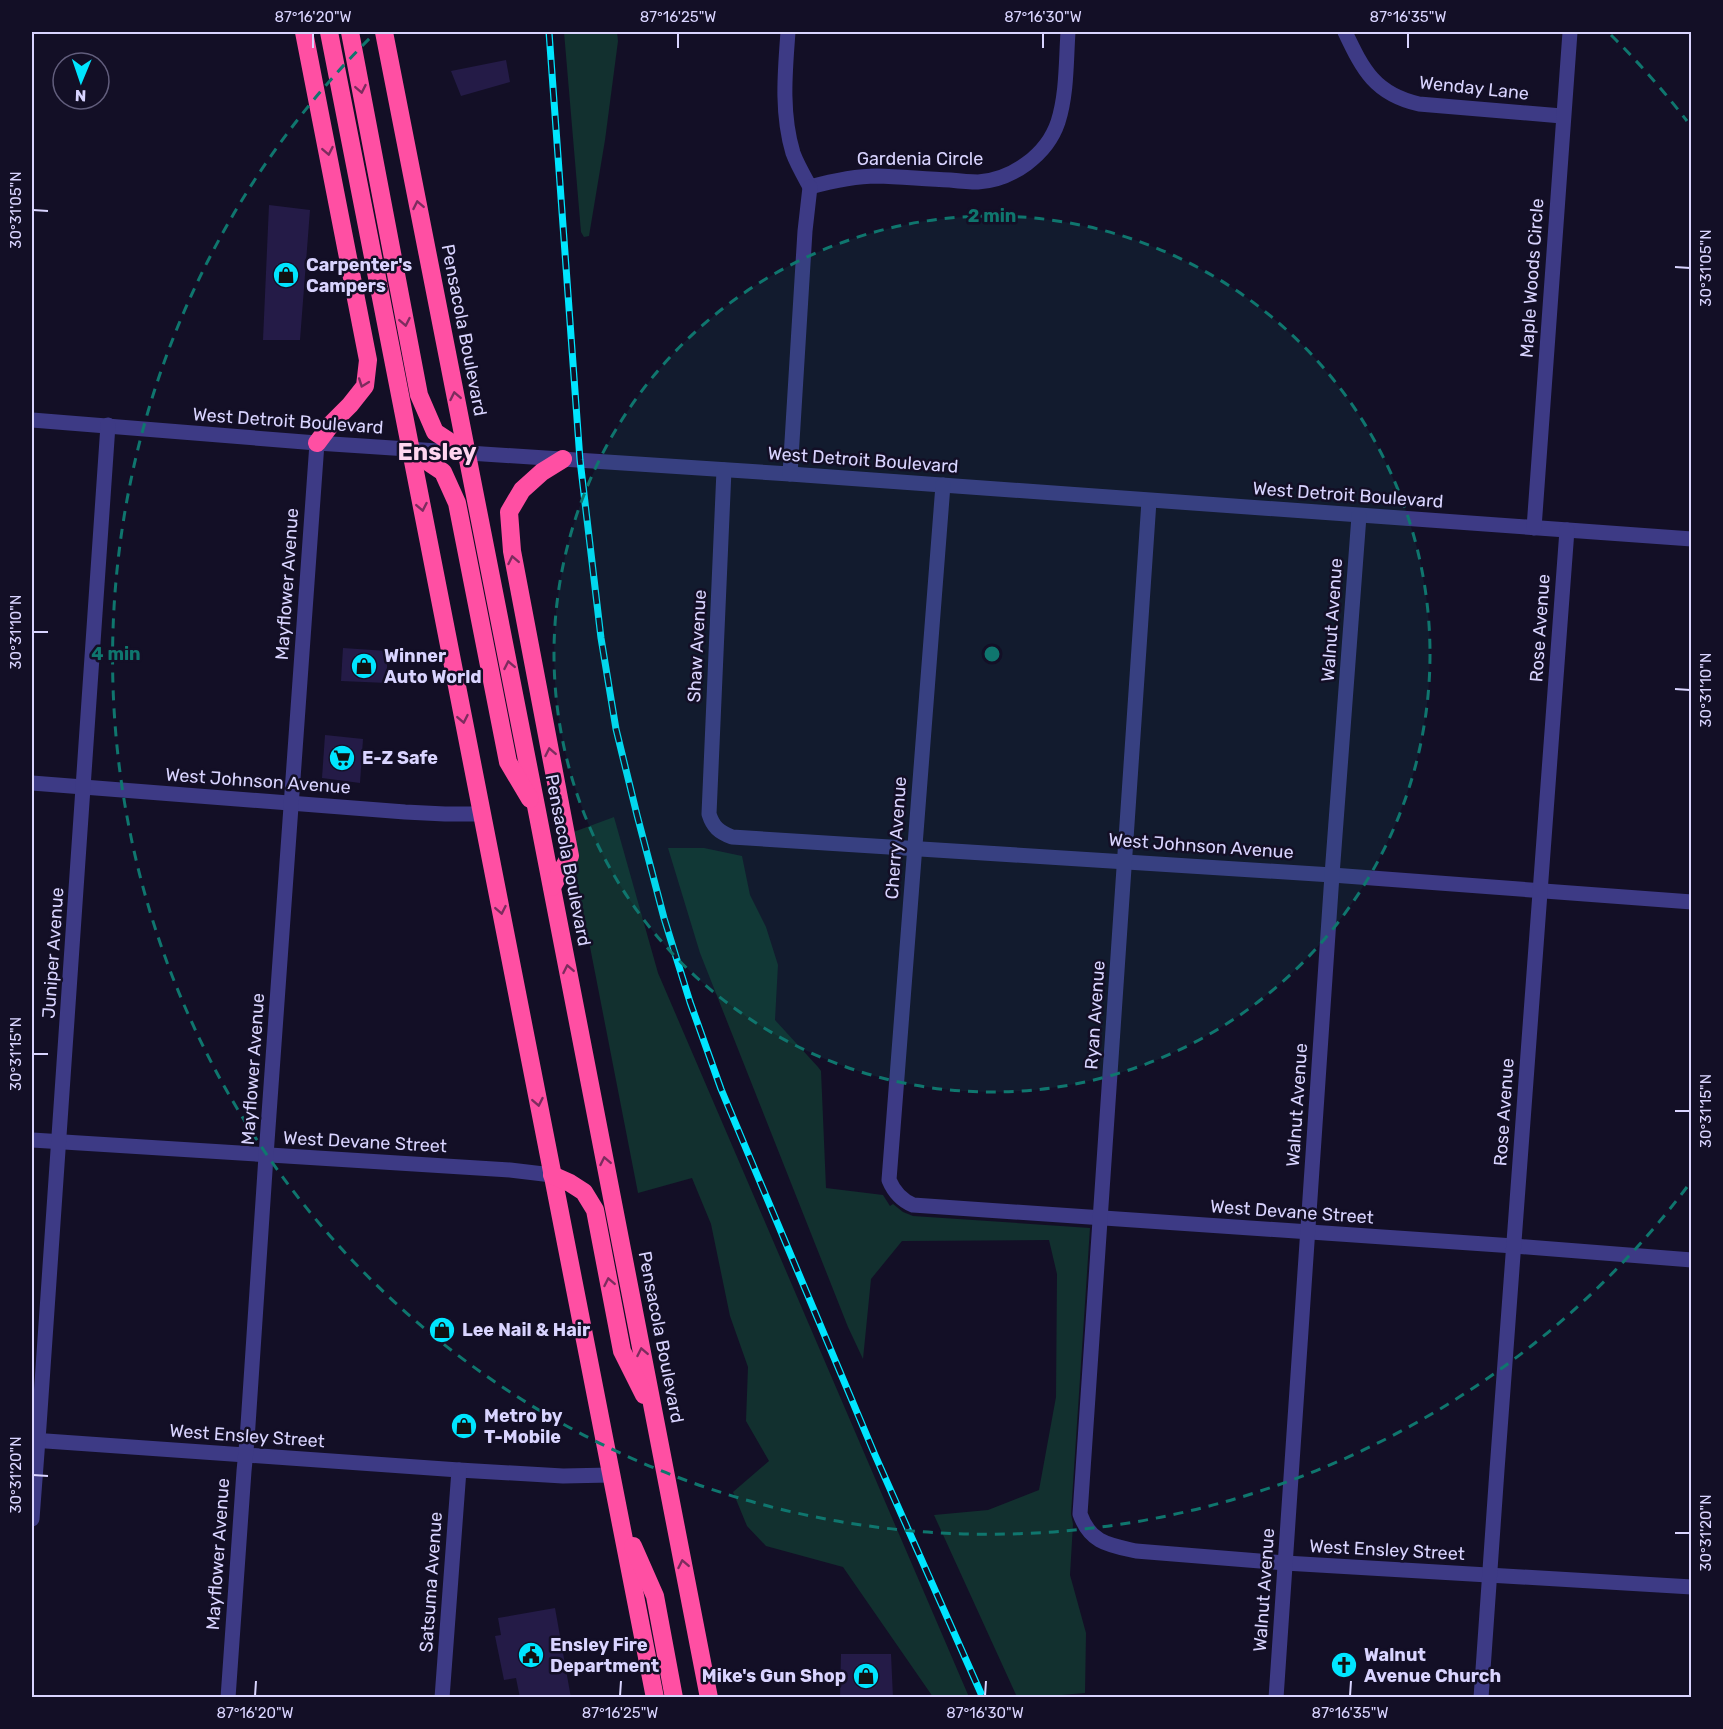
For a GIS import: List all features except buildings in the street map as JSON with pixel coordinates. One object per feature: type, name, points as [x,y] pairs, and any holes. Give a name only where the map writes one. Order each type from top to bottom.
[{"type":"highway","points":[[304,32],[368,360],[365,386],[317,443]]},
{"type":"highway","points":[[329,32],[654,1698]]},
{"type":"highway","points":[[350,32],[419,395],[435,432],[467,453]]},
{"type":"highway","name":"Pensacola Boulevard","points":[[384,32],[709,1698]]},
{"type":"highway","points":[[410,450],[443,472],[457,503],[508,762],[537,811]]},
{"type":"highway","points":[[552,887],[570,856],[512,551],[509,512],[522,490],[542,472],[563,459]]},
{"type":"highway","points":[[552,1175],[584,1192],[594,1210],[622,1351],[654,1415]]},
{"type":"highway","points":[[619,1514],[655,1596],[674,1698]]},
{"type":"street","points":[[788,32],[784,88],[787,127],[794,155],[810,187],[805,231],[790,474]]},
{"type":"street","name":"Gardenia Circle","points":[[810,187],[837,180],[866,177],[978,182],[1000,178],[1019,169],[1047,144],[1057,125],[1063,104],[1068,32]]},
{"type":"street","name":"Wenday Lane","points":[[1345,32],[1370,76],[1384,90],[1402,100],[1419,104],[1562,116]]},
{"type":"street","name":"Maple Woods Circle","points":[[1534,528],[1569,32]]},
{"type":"street","name":"West Detroit Boulevard","points":[[32,420],[410,450],[790,474],[1692,539]]},
{"type":"street","name":"Juniper Avenue","points":[[32,1519],[35,1441],[59,1142],[108,425]]},
{"type":"street","name":"Mayflower Avenue","points":[[228,1698],[317,443]]},
{"type":"street","name":"Shaw Avenue","points":[[712,823],[709,814],[724,470]]},
{"type":"street","name":"Cherry Avenue","points":[[894,1192],[889,1180],[943,485]]},
{"type":"street","name":"Ryan Avenue","points":[[1086,1530],[1080,1514],[1149,501]]},
{"type":"street","name":"Walnut Avenue","points":[[1276,1698],[1359,516]]},
{"type":"street","name":"Rose Avenue","points":[[1481,1698],[1568,530]]},
{"type":"street","name":"West Johnson Avenue","points":[[32,783],[291,804],[445,814],[482,814]]},
{"type":"street","name":"West Johnson Avenue","points":[[712,823],[720,832],[732,837],[1332,875],[1692,902]]},
{"type":"street","name":"West Devane Street","points":[[32,1140],[510,1170],[552,1175]]},
{"type":"street","name":"West Devane Street","points":[[894,1192],[913,1205],[1692,1260]]},
{"type":"street","name":"West Ensley Street","points":[[35,1441],[459,1470],[563,1476],[611,1475]]},
{"type":"street","name":"Satsuma Avenue","points":[[442,1698],[459,1470]]},
{"type":"street","name":"West Ensley Street","points":[[1086,1530],[1095,1538],[1136,1551],[1285,1563],[1692,1587]]},
{"type":"green space","points":[[564,32],[617,32],[618,41],[589,236],[584,237],[581,232]]},
{"type":"green space","points":[[614,817],[658,973],[969,1697],[933,1697],[843,1567],[766,1546],[747,1526],[733,1492],[769,1461],[746,1421],[748,1367],[730,1316],[711,1224],[692,1178],[638,1193],[568,834]]},
{"type":"green space","points":[[668,848],[704,848],[742,856],[750,895],[766,927],[778,965],[775,1020],[821,1071],[826,1188],[883,1195],[890,1206],[893,1204],[913,1216],[1090,1228],[1071,1514],[1073,1524],[1070,1575],[1086,1633],[1085,1693],[1017,1697],[934,1515],[988,1510],[1039,1490],[1056,1397],[1057,1274],[1049,1240],[902,1241],[871,1279],[863,1359],[848,1327],[700,953]]},
{"type":"railway","points":[[549,32],[580,460],[601,638],[616,729],[637,815],[664,918],[690,1002],[721,1089],[875,1455],[983,1698]]},
{"type":"place","name":"Carpenter's Campers","points":[[286,275]]},
{"type":"place","name":"Winner Auto World","points":[[364,666]]},
{"type":"place","name":"E-Z Safe","points":[[342,758]]},
{"type":"place","name":"Lee Nail & Hair","points":[[442,1330]]},
{"type":"place","name":"Metro by T-Mobile","points":[[464,1426]]},
{"type":"place","name":"Ensley Fire Department","points":[[531,1655]]},
{"type":"place","name":"Walnut Avenue Church","points":[[1344,1665]]},
{"type":"place","name":"Mike's Gun Shop","points":[[866,1676]]},
{"type":"district","name":"Ensley","points":[[437,452]]}]
